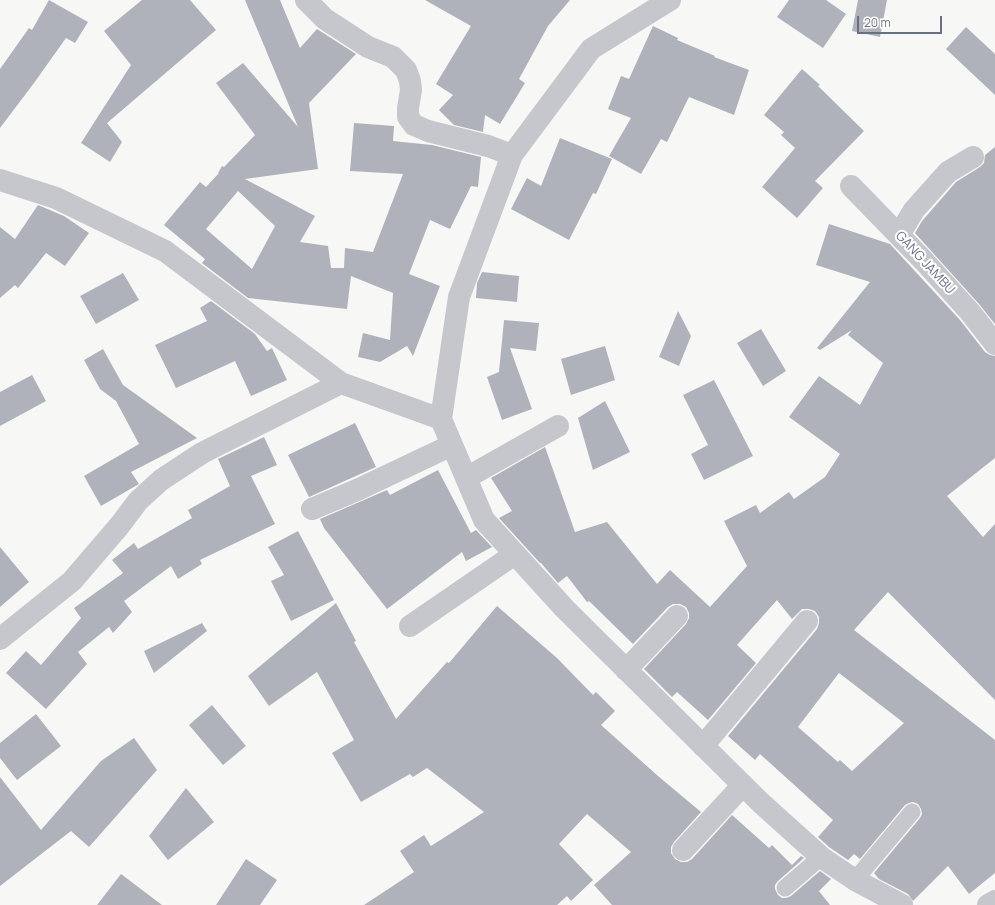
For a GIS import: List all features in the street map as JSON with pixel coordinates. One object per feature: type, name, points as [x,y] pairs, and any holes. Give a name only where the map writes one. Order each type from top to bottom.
[{"type":"street","points":[[306,0],[325,19],[368,47],[393,58],[406,70],[410,81],[411,90],[408,117],[414,125],[428,131],[488,146],[512,155]]},
{"type":"street","points":[[670,0],[591,49],[512,155],[459,297],[441,419],[484,520],[565,610],[743,785],[821,857],[855,880],[902,905]]},
{"type":"street","points":[[899,236],[914,210],[948,172],[973,157]]},
{"type":"street","points":[[0,180],[56,198],[165,251],[341,383],[441,419]]},
{"type":"street","name":"GANG JAMBU","points":[[851,186],[970,312],[995,344]]},
{"type":"street","points":[[0,639],[72,581],[138,502],[162,480],[202,453],[341,383]]},
{"type":"street","points":[[466,478],[558,426]]},
{"type":"street","points":[[312,509],[357,490],[452,445]]},
{"type":"street","points":[[410,626],[515,554]]},
{"type":"street","points":[[626,670],[678,616]]},
{"type":"street","points":[[704,746],[806,621]]},
{"type":"street","points":[[683,850],[743,785]]},
{"type":"street","points":[[988,905],[995,900]]},
{"type":"lane","points":[[855,880],[912,812]]},
{"type":"lane","points":[[785,888],[821,857]]},
{"type":"building","points":[[49,0],[88,22],[75,43],[66,38],[0,128],[0,69],[29,28],[32,30]]},
{"type":"building","points":[[142,0],[190,0],[216,30],[107,123],[122,142],[110,162],[81,143],[131,65],[104,31]]},
{"type":"building","points":[[245,0],[280,0],[300,48],[317,29],[356,54],[309,103],[318,169],[245,179],[315,216],[300,242],[328,246],[331,268],[344,268],[345,248],[373,252],[403,174],[350,171],[354,123],[394,126],[393,141],[432,145],[481,157],[478,187],[471,186],[450,229],[430,220],[409,274],[440,286],[413,356],[407,346],[380,362],[358,357],[363,333],[390,340],[393,293],[351,276],[347,309],[248,298],[202,263],[205,259],[164,225],[200,182],[206,187],[219,173],[222,166],[224,167],[255,135],[216,83],[243,63],[298,127]],"holes":[[[238,191],[275,226],[252,269],[206,229]]]},
{"type":"building","points":[[425,0],[570,0],[548,26],[519,79],[525,83],[500,124],[485,115],[483,132],[454,125],[439,110],[453,95],[436,84],[471,26]]},
{"type":"building","points":[[789,0],[826,0],[846,14],[823,48],[777,17]]},
{"type":"building","points":[[858,0],[887,0],[880,37],[852,31]]},
{"type":"building","points":[[653,26],[678,38],[677,40],[715,56],[714,57],[749,70],[734,115],[689,97],[667,142],[661,139],[641,174],[609,156],[631,118],[608,109],[621,76],[629,79]]},
{"type":"building","points":[[966,27],[995,54],[995,95],[946,49]]},
{"type":"building","points":[[802,69],[820,85],[818,86],[864,131],[815,181],[823,188],[797,218],[762,187],[795,148],[781,135],[784,132],[764,115]]},
{"type":"building","points":[[560,138],[612,159],[596,194],[593,193],[569,240],[511,209],[527,178],[541,186]]},
{"type":"building","points":[[995,147],[995,324],[915,233],[922,221],[956,182],[980,167],[984,163],[985,155]]},
{"type":"building","points":[[38,205],[64,216],[89,233],[65,266],[46,253],[18,288],[15,285],[0,298],[0,227],[15,239]]},
{"type":"building","points":[[829,224],[890,244],[960,320],[985,352],[995,356],[995,458],[947,496],[983,537],[995,524],[995,700],[888,592],[854,630],[995,740],[995,873],[969,894],[948,866],[913,901],[908,894],[879,879],[874,873],[920,818],[922,814],[918,804],[913,802],[905,805],[860,859],[854,854],[848,860],[829,847],[818,837],[833,820],[760,754],[755,760],[728,736],[817,629],[819,617],[815,611],[802,609],[792,619],[777,600],[737,645],[756,663],[708,720],[677,692],[672,697],[644,669],[686,624],[689,618],[689,613],[686,607],[680,604],[673,604],[668,607],[633,644],[589,601],[587,602],[567,576],[558,583],[499,518],[512,511],[491,478],[545,447],[575,532],[607,522],[657,584],[670,570],[710,607],[747,566],[724,521],[756,505],[760,513],[789,492],[794,499],[825,477],[840,454],[789,417],[819,376],[860,405],[883,363],[848,335],[852,330],[820,350],[817,348],[870,282],[816,265]],"holes":[[[839,673],[904,723],[852,771],[840,760],[838,762],[798,727]]]},
{"type":"building","points":[[482,272],[519,276],[517,302],[476,298],[477,283]]},
{"type":"building","points":[[123,273],[139,300],[96,324],[80,296]]},
{"type":"building","points":[[211,301],[255,334],[267,351],[272,348],[287,380],[251,396],[235,361],[176,388],[155,345],[207,321],[200,308]]},
{"type":"building","points":[[678,311],[691,336],[679,366],[659,357]]},
{"type":"building","points":[[504,320],[539,323],[536,351],[510,348],[532,409],[502,420],[487,377],[499,372]]},
{"type":"building","points":[[761,329],[786,371],[763,386],[737,343]]},
{"type":"building","points":[[605,346],[615,380],[571,395],[561,359]]},
{"type":"building","points":[[103,349],[123,385],[197,438],[131,472],[139,484],[101,506],[84,476],[139,444],[116,401],[100,389],[84,360]]},
{"type":"building","points":[[32,375],[46,401],[0,426],[0,392]]},
{"type":"building","points":[[714,380],[753,456],[704,480],[691,454],[708,445],[683,395]]},
{"type":"building","points":[[605,401],[630,452],[593,470],[578,418]]},
{"type":"building","points":[[355,423],[376,467],[309,497],[288,455]]},
{"type":"building","points":[[264,437],[277,465],[251,476],[275,524],[200,560],[202,564],[178,579],[171,566],[124,601],[132,612],[113,633],[109,627],[78,652],[87,664],[46,709],[6,673],[26,651],[41,665],[81,618],[74,608],[123,573],[112,560],[134,543],[138,549],[192,518],[188,510],[230,486],[218,459]]},
{"type":"building","points":[[438,470],[471,533],[476,530],[492,547],[466,561],[462,552],[387,609],[324,528],[320,519],[387,490],[390,495]]},
{"type":"building","points":[[298,531],[334,600],[291,621],[271,581],[284,575],[268,547]]},
{"type":"building","points":[[0,547],[29,582],[0,607]]},
{"type":"building","points":[[336,603],[356,641],[354,642],[396,719],[447,662],[449,663],[497,606],[557,658],[593,695],[596,692],[615,711],[601,725],[701,812],[671,847],[671,853],[675,859],[681,862],[687,862],[692,859],[732,815],[769,848],[772,845],[792,865],[801,856],[804,858],[775,885],[778,895],[782,898],[791,896],[820,871],[831,879],[819,891],[830,905],[612,905],[594,885],[631,852],[587,814],[559,844],[593,880],[571,901],[567,896],[557,905],[364,905],[414,872],[400,851],[424,835],[431,846],[484,812],[427,768],[413,777],[410,774],[361,802],[332,753],[354,740],[317,672],[269,706],[248,676]]},
{"type":"building","points":[[202,623],[207,631],[154,673],[144,651]]},
{"type":"building","points":[[212,705],[246,746],[223,765],[189,725]]},
{"type":"building","points":[[36,714],[61,746],[17,780],[0,758],[0,743]]},
{"type":"building","points":[[134,738],[157,770],[89,847],[71,831],[0,886],[0,777],[41,830],[101,761]]},
{"type":"building","points":[[186,788],[214,822],[168,860],[149,836]]},
{"type":"building","points":[[246,859],[277,880],[260,905],[216,905]]},
{"type":"building","points":[[121,874],[162,905],[97,905]]}]
